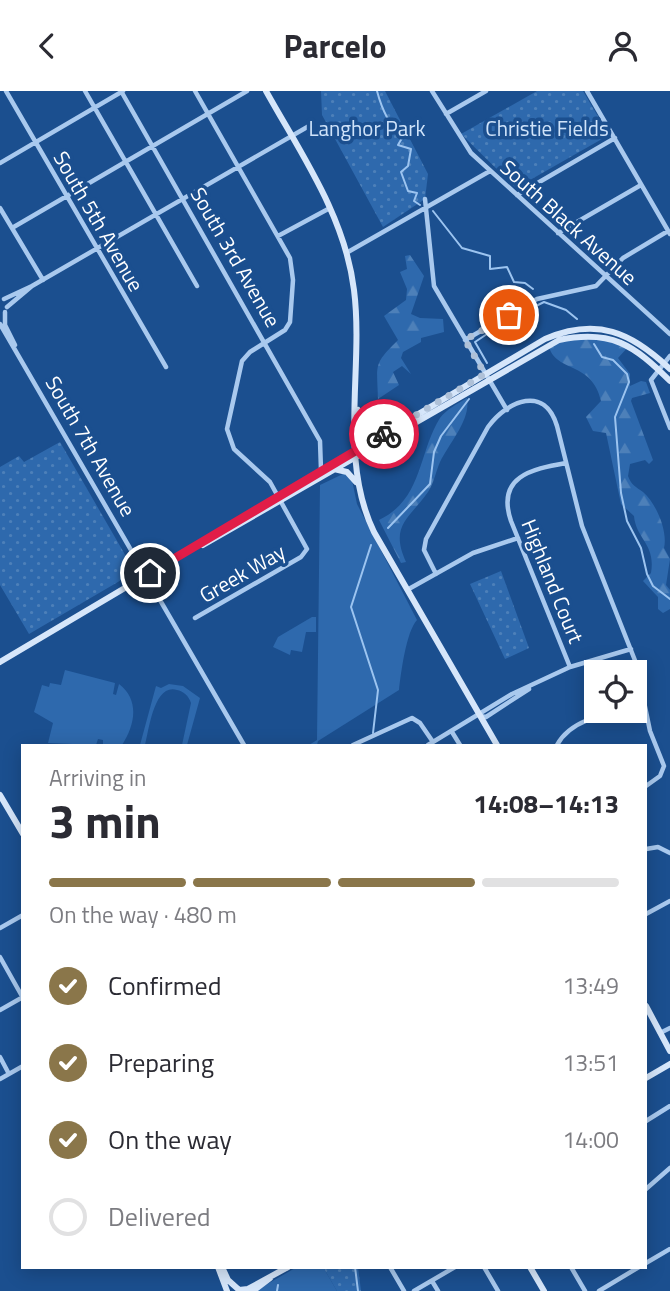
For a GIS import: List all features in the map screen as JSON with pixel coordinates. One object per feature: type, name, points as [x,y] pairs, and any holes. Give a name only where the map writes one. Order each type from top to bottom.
[{"type":"main road","points":[[265,91],[331,208],[348,252],[357,315],[357,483],[369,522],[496,744]]},
{"type":"main road","points":[[0,662],[332,469],[392,430],[549,344],[577,336],[619,341],[670,369]]},
{"type":"main road","points":[[661,365],[670,380]]},
{"type":"main road","points":[[280,498],[321,470],[487,377]]},
{"type":"main road","points":[[356,405],[363,420],[370,426],[392,430]]},
{"type":"main road","points":[[332,469],[347,471],[357,483]]},
{"type":"main road","points":[[0,795],[21,831]]},
{"type":"main road","points":[[647,1008],[670,1051],[668,1065],[647,1077]]},
{"type":"main road","points":[[221,1269],[239,1290]]},
{"type":"main road","points":[[221,1269],[228,1291],[248,1289],[285,1269]]},
{"type":"main road","points":[[531,1269],[544,1291]]},
{"type":"main road","points":[[253,1291],[270,1278]]},
{"type":"street","name":"South 5th Avenue","points":[[6,91],[65,197],[166,367]]},
{"type":"street","points":[[86,91],[198,286]]},
{"type":"street","points":[[0,163],[122,91]]},
{"type":"street","name":"South 3rd Avenue","points":[[122,91],[320,441],[321,470]]},
{"type":"street","name":"Greek Way","points":[[195,91],[292,263],[292,317],[285,330],[247,354],[240,365],[228,429],[234,449],[267,477],[306,542],[305,553],[195,618]]},
{"type":"street","points":[[12,228],[247,91]]},
{"type":"street","name":"South Black Avenue","points":[[432,91],[467,148],[670,334]]},
{"type":"street","points":[[446,114],[485,91]]},
{"type":"street","points":[[465,340],[537,299],[591,288],[623,258],[669,232],[587,91]]},
{"type":"street","points":[[2,298],[43,280],[309,126]]},
{"type":"street","points":[[517,195],[615,138]]},
{"type":"street","points":[[348,252],[490,171]]},
{"type":"street","points":[[558,233],[642,185]]},
{"type":"street","points":[[425,199],[434,286],[507,410]]},
{"type":"street","points":[[0,208],[43,280]]},
{"type":"street","points":[[278,236],[331,208]]},
{"type":"street","points":[[4,311],[32,286]]},
{"type":"street","name":"South 7th Avenue","points":[[2,298],[5,325],[15,345],[243,744]]},
{"type":"street","name":"South 7th Avenue","points":[[0,324],[15,345]]},
{"type":"street","points":[[670,356],[651,380],[670,428]]},
{"type":"street","points":[[436,574],[424,550],[426,539],[488,427],[507,410],[531,400],[549,407],[554,415],[582,526],[634,660]]},
{"type":"street","name":"Highland Court","points":[[566,463],[530,471],[513,485],[507,507],[570,667]]},
{"type":"street","points":[[407,590],[473,553],[518,538]]},
{"type":"street","points":[[355,744],[412,718],[420,723],[430,744],[480,716],[486,717],[519,698],[531,687],[570,667],[631,649]]},
{"type":"street","points":[[647,716],[653,742],[664,766],[657,780],[647,785]]},
{"type":"street","points":[[558,744],[566,733],[584,722]]},
{"type":"street","points":[[452,732],[459,744]]},
{"type":"street","points":[[647,849],[658,848],[670,852]]},
{"type":"street","points":[[647,913],[670,901]]},
{"type":"street","points":[[0,928],[21,916]]},
{"type":"street","points":[[0,957],[21,994]]},
{"type":"street","points":[[0,1010],[21,998]]},
{"type":"street","points":[[660,1034],[670,1028]]},
{"type":"street","points":[[0,1057],[9,1074]]},
{"type":"street","points":[[0,1079],[21,1067]]},
{"type":"street","points":[[647,1120],[670,1106]]},
{"type":"street","points":[[647,1188],[670,1168]]},
{"type":"street","points":[[647,1262],[670,1249]]},
{"type":"street","points":[[391,1269],[404,1291]]},
{"type":"street","points":[[414,1291],[453,1269]]},
{"type":"street","points":[[485,1269],[498,1291]]},
{"type":"street","points":[[572,1269],[585,1291]]},
{"type":"street","points":[[598,1291],[636,1269]]},
{"type":"street","points":[[432,1281],[438,1291]]},
{"type":"green space","name":"Langhor Park","points":[[321,91],[385,91],[428,174],[425,199],[383,227],[322,115]]},
{"type":"green space","name":"Christie Fields","points":[[537,91],[583,91],[609,135],[516,188],[461,134]]},
{"type":"green space","points":[[410,255],[424,276],[411,314],[420,318],[443,319],[444,332],[421,338],[421,342],[403,352],[401,358],[411,374],[402,366],[393,372],[399,385],[378,399],[378,365],[398,340],[384,316],[406,300],[407,289],[400,272],[407,269],[405,256]]},
{"type":"green space","points":[[593,337],[628,347],[618,358],[630,374],[630,386],[641,381],[646,382],[650,393],[632,398],[631,401],[653,460],[649,464],[645,460],[630,464],[628,476],[632,484],[652,503],[663,526],[664,548],[670,559],[666,585],[670,590],[670,609],[663,613],[658,609],[658,597],[643,581],[651,573],[651,555],[638,531],[634,516],[621,504],[606,433],[593,431],[586,417],[601,401],[597,388],[583,373],[559,361],[549,347],[566,339]]},
{"type":"green space","points":[[467,398],[463,423],[440,462],[430,488],[401,530],[401,549],[406,562],[401,563],[379,520],[393,511],[412,488],[440,418]]},
{"type":"green space","points":[[60,442],[135,572],[29,634],[0,585],[0,467],[19,456],[24,462]]},
{"type":"green space","points":[[345,473],[352,480],[357,504],[417,620],[407,643],[399,690],[317,744],[311,744],[317,740],[320,485]]},
{"type":"green space","points":[[501,571],[529,648],[505,659],[470,584]]},
{"type":"green space","points":[[316,617],[316,632],[306,632],[302,652],[291,650],[290,655],[273,647],[278,637]]},
{"type":"green space","points":[[65,670],[115,683],[113,694],[116,695],[119,684],[126,690],[133,705],[133,713],[130,729],[122,744],[103,744],[103,740],[98,739],[96,744],[48,743],[53,723],[34,712],[42,685],[61,685]]},
{"type":"green space","points":[[169,684],[183,686],[200,698],[187,744],[182,744],[191,703],[184,693],[169,690],[158,700],[145,744],[140,744],[156,686],[161,688]]},
{"type":"green space","points":[[294,1269],[324,1269],[337,1291],[255,1291]]},
{"type":"green space","points":[[324,1269],[358,1269],[361,1291],[337,1291]]},
{"type":"waterway","points":[[377,91],[387,117],[402,138],[398,145],[411,149],[408,166],[401,172],[408,191],[417,193],[414,201],[420,205]]},
{"type":"waterway","points":[[433,211],[462,248],[490,256],[490,269],[507,267],[514,282],[525,283],[533,289]]},
{"type":"waterway","points":[[487,363],[475,342],[508,320],[544,302],[566,310],[577,319]]},
{"type":"waterway","points":[[594,344],[602,357],[613,360],[627,374],[629,382],[615,417],[621,493],[627,521],[641,548],[647,574],[653,586],[670,599]]},
{"type":"waterway","points":[[388,528],[430,484],[434,452],[441,436],[469,399]]},
{"type":"waterway","points":[[371,545],[351,607],[378,690],[373,733]]},
{"type":"waterway","points":[[355,1269],[358,1291]]},
{"type":"waterway","points":[[277,1291],[278,1285]]},
{"type":"way so far","points":[[384,434],[485,374],[465,340],[509,315]]},
{"type":"route","points":[[150,573],[384,434]]}]
